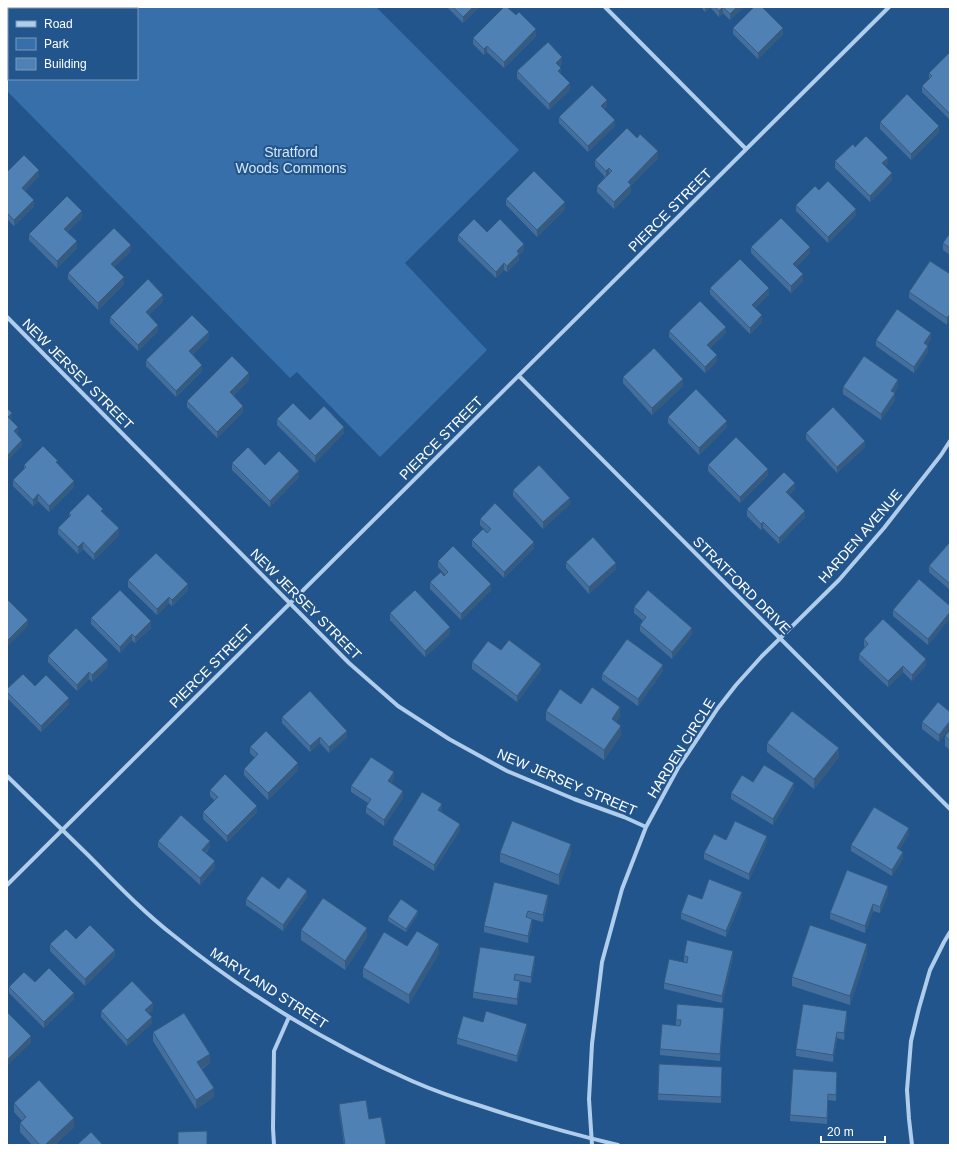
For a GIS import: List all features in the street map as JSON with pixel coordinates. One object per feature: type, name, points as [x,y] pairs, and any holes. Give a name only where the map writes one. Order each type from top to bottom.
[{"type":"street","points":[[605,7],[746,149]]},
{"type":"street","name":"PIERCE STREET","points":[[7,885],[890,7]]},
{"type":"street","name":"NEW JERSEY STREET","points":[[7,317],[290,604],[350,663],[398,706],[449,739],[507,771],[574,799],[646,826]]},
{"type":"street","name":"STRATFORD DRIVE","points":[[519,376],[950,810]]},
{"type":"street","name":"HARDEN AVENUE","points":[[780,638],[839,580],[884,528],[941,455],[950,441]]},
{"type":"street","name":"HARDEN CIRCLE","points":[[592,1145],[589,1099],[592,1044],[602,962],[622,889],[646,826],[678,768],[718,708],[736,685],[780,638]]},
{"type":"street","name":"MARYLAND STREET","points":[[7,776],[142,908],[172,934],[249,991],[289,1017],[341,1046],[421,1085],[519,1119],[618,1145]]},
{"type":"street","points":[[912,1145],[907,1090],[911,1041],[930,970],[950,932]]},
{"type":"street","points":[[274,1145],[274,1051],[289,1017]]},
{"type":"green space","name":"Stratford Woods Commons","points":[[7,7],[376,7],[519,150],[405,263],[487,350],[380,457],[297,372],[290,378],[7,91]]},
{"type":"building","points":[[453,7],[473,7],[463,17]]},
{"type":"building","points":[[504,7],[507,7],[516,15],[519,12],[536,29],[504,62],[487,46],[484,49],[473,38]]},
{"type":"building","points":[[715,7],[723,7],[719,11]]},
{"type":"building","points":[[723,7],[737,7],[730,14]]},
{"type":"building","points":[[754,7],[762,7],[783,28],[758,53],[733,28]]},
{"type":"building","points":[[548,42],[562,57],[556,63],[561,68],[558,71],[570,83],[549,104],[517,71]]},
{"type":"building","points":[[949,53],[950,114],[922,86],[932,76],[929,73]]},
{"type":"building","points":[[592,85],[607,100],[601,106],[615,120],[588,146],[559,117]]},
{"type":"building","points":[[907,94],[939,126],[911,154],[880,122]]},
{"type":"building","points":[[627,128],[637,138],[640,134],[658,151],[628,182],[631,185],[614,202],[597,186],[612,171],[609,168],[606,171],[595,160]]},
{"type":"building","points":[[866,136],[888,158],[882,163],[892,173],[870,196],[835,161],[853,144],[855,147]]},
{"type":"building","points":[[24,155],[39,170],[22,188],[34,200],[14,220],[7,213],[7,172]]},
{"type":"building","points":[[534,171],[565,202],[537,230],[506,199]]},
{"type":"building","points":[[828,181],[856,209],[828,237],[796,205],[815,186],[819,190]]},
{"type":"building","points":[[67,196],[82,211],[64,229],[77,241],[57,261],[29,234]]},
{"type":"building","points":[[781,218],[810,247],[793,264],[803,274],[791,286],[751,247]]},
{"type":"building","points":[[474,219],[487,232],[500,219],[524,244],[517,251],[519,254],[507,266],[504,263],[496,272],[458,235]]},
{"type":"building","points":[[114,228],[131,245],[111,264],[124,277],[98,303],[68,273]]},
{"type":"building","points":[[950,233],[950,248],[943,243]]},
{"type":"building","points":[[740,259],[769,288],[752,305],[762,315],[750,328],[710,288]]},
{"type":"building","points":[[930,261],[950,274],[950,314],[947,318],[909,292]]},
{"type":"building","points":[[148,279],[163,295],[146,312],[158,325],[138,345],[110,317]]},
{"type":"building","points":[[700,301],[726,327],[707,345],[717,355],[705,367],[669,331]]},
{"type":"building","points":[[897,309],[931,333],[924,343],[928,346],[914,367],[876,340]]},
{"type":"building","points":[[192,315],[209,332],[189,351],[202,365],[176,391],[146,360]]},
{"type":"building","points":[[654,348],[683,379],[652,408],[623,377]]},
{"type":"building","points":[[232,356],[249,373],[230,392],[243,406],[217,432],[187,401]]},
{"type":"building","points":[[864,356],[898,380],[891,391],[895,393],[881,414],[843,387]]},
{"type":"building","points":[[696,389],[727,421],[699,448],[668,417]]},
{"type":"building","points":[[293,403],[310,420],[324,406],[344,427],[315,456],[277,419]]},
{"type":"building","points":[[833,407],[865,441],[837,467],[806,433]]},
{"type":"building","points":[[7,408],[12,413],[8,417],[18,427],[14,431],[22,440],[7,456]]},
{"type":"building","points":[[736,437],[768,469],[740,497],[708,465]]},
{"type":"building","points":[[43,446],[58,461],[56,462],[74,481],[49,506],[38,494],[33,500],[13,480],[26,467],[24,465]]},
{"type":"building","points":[[248,447],[265,465],[279,451],[299,471],[270,501],[232,463]]},
{"type":"building","points":[[539,465],[570,498],[543,522],[513,490]]},
{"type":"building","points":[[784,472],[795,483],[786,492],[805,511],[779,538],[763,522],[761,524],[747,509]]},
{"type":"building","points":[[88,494],[103,509],[101,511],[119,528],[94,554],[83,542],[78,547],[58,528],[71,515],[69,513]]},
{"type":"building","points":[[495,503],[534,542],[504,572],[472,540],[483,529],[487,533],[491,529],[480,519]]},
{"type":"building","points":[[593,537],[616,563],[589,587],[566,562]]},
{"type":"building","points":[[950,542],[950,584],[929,566]]},
{"type":"building","points":[[453,546],[491,584],[461,614],[430,582],[441,572],[444,576],[448,572],[438,561]]},
{"type":"building","points":[[156,553],[188,584],[172,600],[169,597],[157,609],[128,580]]},
{"type":"building","points":[[919,579],[950,606],[950,612],[928,639],[893,610]]},
{"type":"building","points":[[120,590],[151,621],[135,637],[132,634],[120,647],[91,618]]},
{"type":"building","points":[[415,590],[450,627],[425,651],[390,613]]},
{"type":"building","points":[[648,590],[692,628],[672,652],[640,625],[646,617],[634,607]]},
{"type":"building","points":[[7,599],[28,620],[7,641]]},
{"type":"building","points":[[883,619],[926,659],[912,675],[903,666],[888,681],[859,654],[868,644],[864,639]]},
{"type":"building","points":[[76,628],[108,660],[92,675],[89,672],[77,685],[48,656]]},
{"type":"building","points":[[627,639],[663,665],[638,699],[602,674]]},
{"type":"building","points":[[509,640],[541,664],[517,696],[472,662],[488,641],[501,650]]},
{"type":"building","points":[[23,674],[35,686],[46,675],[69,698],[41,726],[7,692],[7,689]]},
{"type":"building","points":[[592,687],[620,707],[612,719],[621,726],[604,750],[546,711],[560,689],[581,704]]},
{"type":"building","points":[[310,691],[347,731],[329,747],[320,737],[310,746],[282,717]]},
{"type":"building","points":[[938,702],[950,712],[950,721],[939,735],[922,722]]},
{"type":"building","points":[[792,711],[839,748],[814,779],[767,743]]},
{"type":"building","points":[[950,730],[950,741],[945,736]]},
{"type":"building","points":[[266,731],[298,763],[268,793],[244,769],[258,754],[250,747]]},
{"type":"building","points":[[371,757],[394,772],[388,781],[403,791],[384,820],[366,807],[371,799],[351,786]]},
{"type":"building","points":[[764,765],[794,783],[773,819],[731,793],[742,775],[753,782]]},
{"type":"building","points":[[225,774],[257,806],[227,836],[203,812],[218,797],[210,790]]},
{"type":"building","points":[[422,792],[442,804],[438,810],[460,824],[434,865],[393,839]]},
{"type":"building","points":[[874,807],[909,828],[897,848],[903,852],[892,870],[851,845]]},
{"type":"building","points":[[181,815],[210,841],[202,850],[215,861],[200,878],[158,841]]},
{"type":"building","points":[[512,821],[571,844],[559,875],[500,853]]},
{"type":"building","points":[[735,821],[767,836],[749,874],[704,853],[714,834],[726,840]]},
{"type":"building","points":[[847,870],[888,886],[880,907],[873,904],[865,926],[830,913]]},
{"type":"building","points":[[262,876],[279,889],[288,877],[307,891],[283,925],[246,899]]},
{"type":"building","points":[[709,879],[742,892],[726,931],[681,913],[688,894],[702,899]]},
{"type":"building","points":[[494,882],[548,895],[543,915],[528,911],[526,917],[532,919],[528,936],[484,926]]},
{"type":"building","points":[[323,898],[367,928],[345,961],[301,930]]},
{"type":"building","points":[[401,899],[418,911],[406,929],[388,917]]},
{"type":"building","points":[[90,925],[115,950],[85,979],[50,944],[66,929],[76,939]]},
{"type":"building","points":[[810,925],[867,944],[850,996],[792,977]]},
{"type":"building","points":[[417,931],[439,944],[409,995],[363,968],[384,932],[407,946]]},
{"type":"building","points":[[687,940],[733,951],[722,996],[664,983],[669,959],[687,963],[688,957],[684,956]]},
{"type":"building","points":[[480,947],[535,956],[531,977],[515,974],[514,980],[520,981],[517,999],[473,992]]},
{"type":"building","points":[[49,968],[74,993],[44,1022],[9,987],[24,972],[35,982]]},
{"type":"building","points":[[132,981],[153,1003],[145,1010],[152,1017],[127,1040],[101,1011]]},
{"type":"building","points":[[677,1004],[724,1008],[720,1054],[660,1049],[662,1024],[680,1026],[681,1020],[676,1020]]},
{"type":"building","points":[[803,1004],[847,1011],[844,1033],[837,1032],[833,1055],[796,1049]]},
{"type":"building","points":[[486,1011],[527,1024],[517,1056],[457,1038],[463,1016],[483,1022]]},
{"type":"building","points":[[7,1012],[31,1036],[7,1060]]},
{"type":"building","points":[[184,1013],[210,1054],[197,1062],[214,1088],[196,1100],[153,1032]]},
{"type":"building","points":[[659,1064],[722,1067],[721,1097],[658,1094]]},
{"type":"building","points":[[793,1069],[837,1072],[836,1095],[828,1094],[827,1118],[790,1115]]},
{"type":"building","points":[[39,1080],[74,1118],[45,1145],[40,1145],[20,1123],[26,1117],[14,1103]]},
{"type":"building","points":[[366,1100],[369,1119],[381,1117],[386,1144],[345,1145],[339,1104]]},
{"type":"building","points":[[207,1131],[207,1145],[178,1145],[178,1132]]},
{"type":"building","points":[[91,1132],[103,1145],[77,1145]]}]
